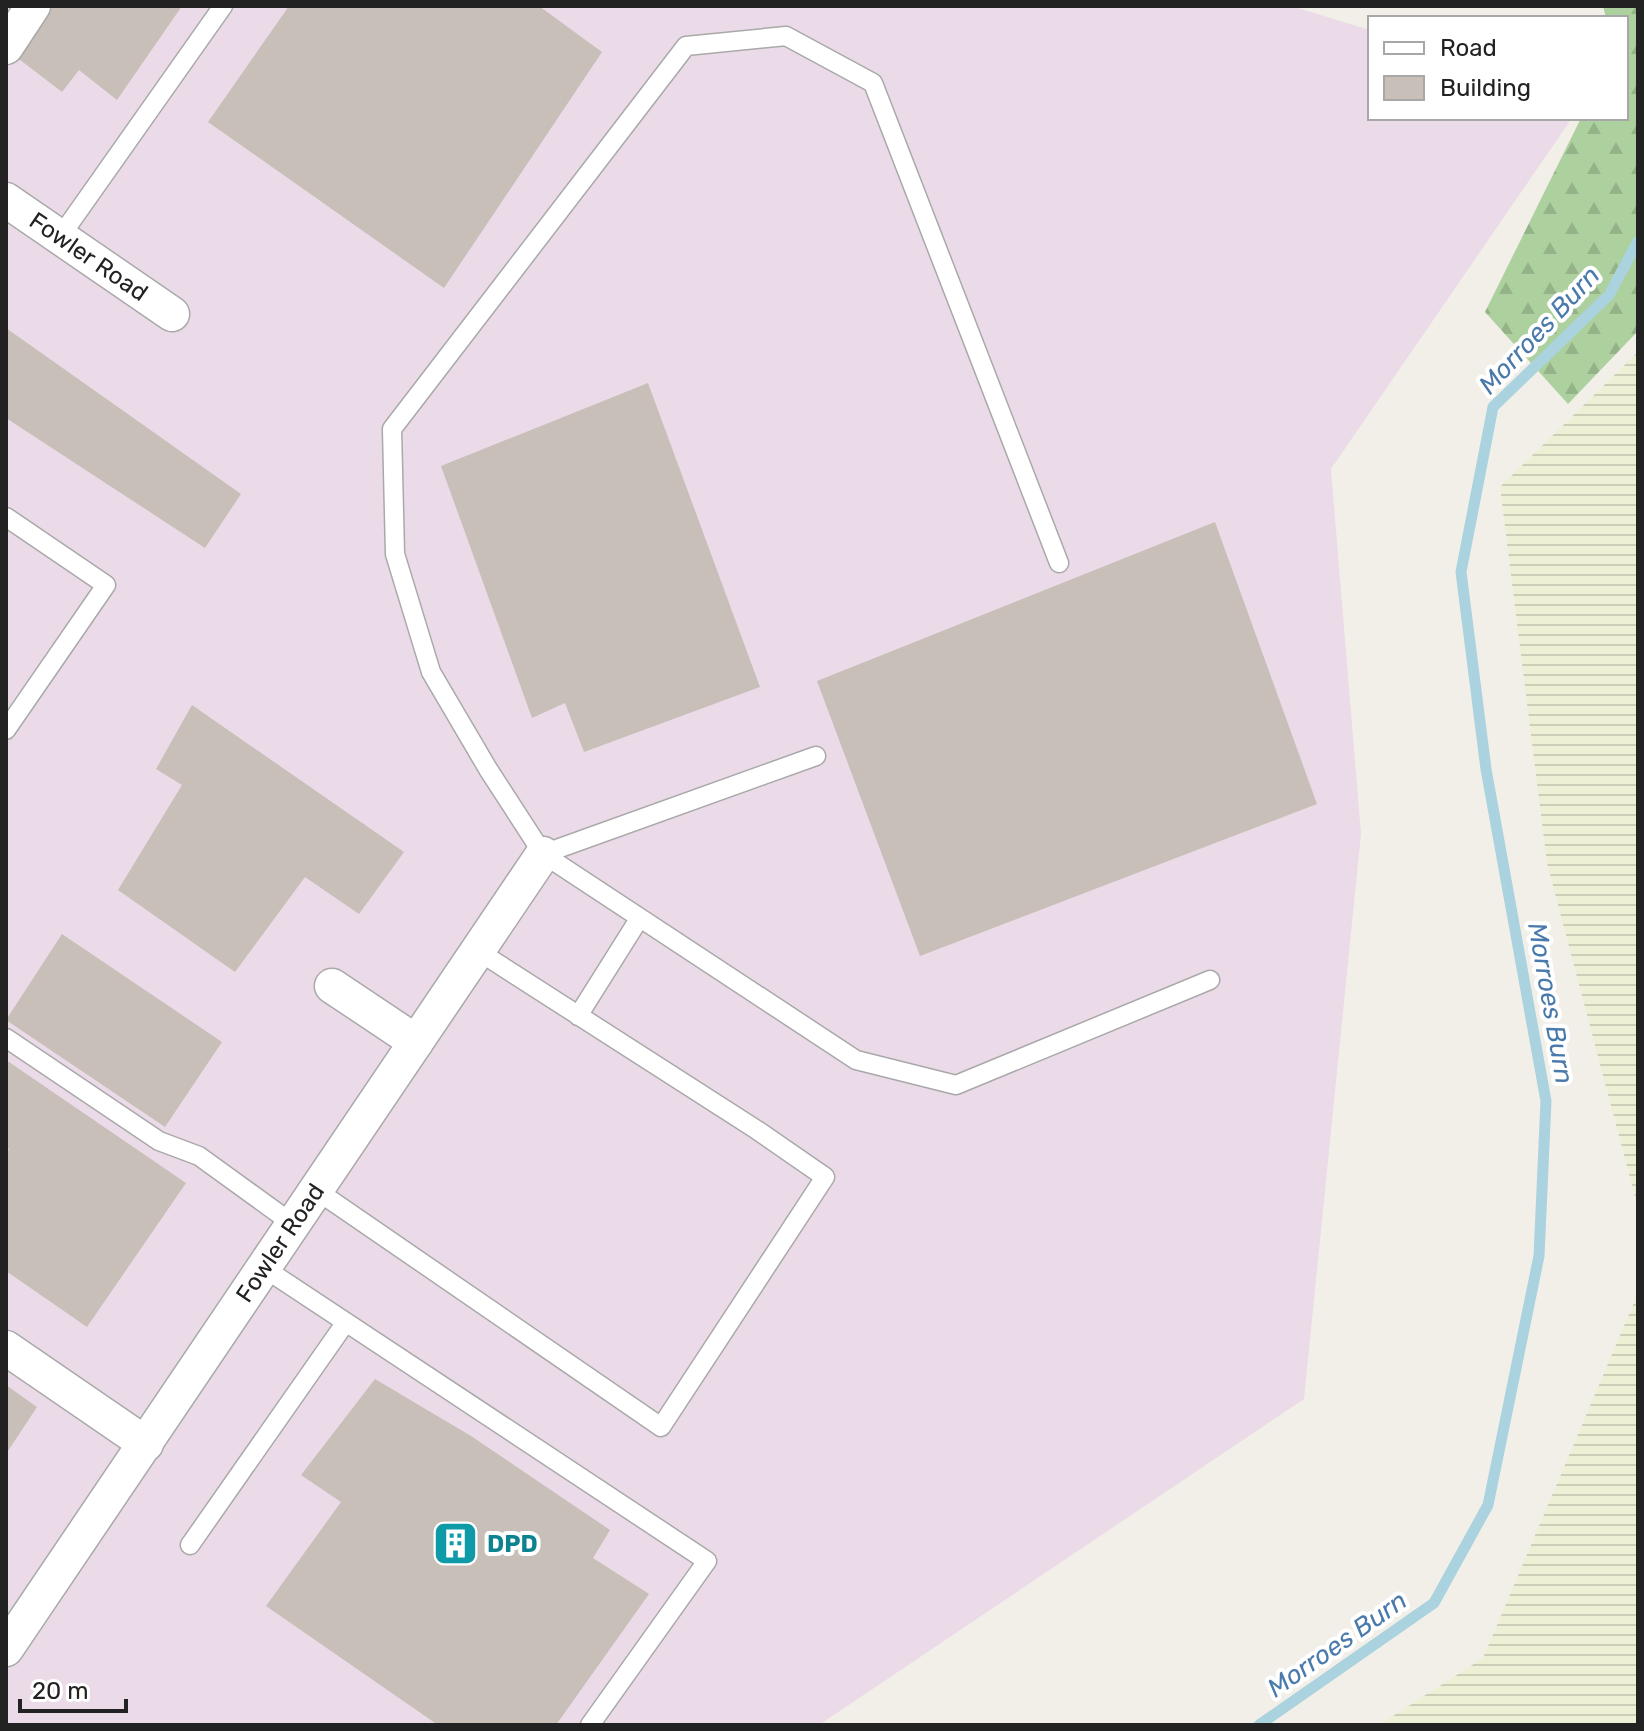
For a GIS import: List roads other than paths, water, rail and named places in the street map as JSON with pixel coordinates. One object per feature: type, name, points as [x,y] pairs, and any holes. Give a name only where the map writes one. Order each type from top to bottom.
[{"type":"street","points":[[6,47],[33,6]]},
{"type":"street","name":"Fowler Road","points":[[6,200],[172,314]]},
{"type":"street","name":"Fowler Road","points":[[6,1649],[543,854]]},
{"type":"street","points":[[332,986],[416,1042]]},
{"type":"street","points":[[6,1348],[146,1444]]},
{"type":"lane","points":[[60,237],[223,6]]},
{"type":"lane","points":[[1059,563],[873,83],[786,36],[686,46],[392,429],[395,554],[431,672],[543,854],[639,919],[856,1060],[956,1085],[1210,980]]},
{"type":"lane","points":[[6,517],[106,585],[6,730]]},
{"type":"lane","points":[[543,854],[816,756]]},
{"type":"lane","points":[[578,1016],[639,919]]},
{"type":"lane","points":[[316,1190],[661,1427],[825,1177],[478,951]]},
{"type":"lane","points":[[6,1038],[159,1141],[199,1156],[293,1224]]},
{"type":"lane","points":[[264,1268],[707,1561],[590,1725]]},
{"type":"lane","points":[[190,1545],[346,1322]]},
{"type":"waterway","name":"Morroes Burn","points":[[1259,1725],[1434,1603],[1488,1505],[1539,1256],[1546,1101],[1486,769],[1461,572],[1493,407],[1609,295],[1638,241]]},
{"type":"place","name":"DPD","points":[[456,1544]]}]
